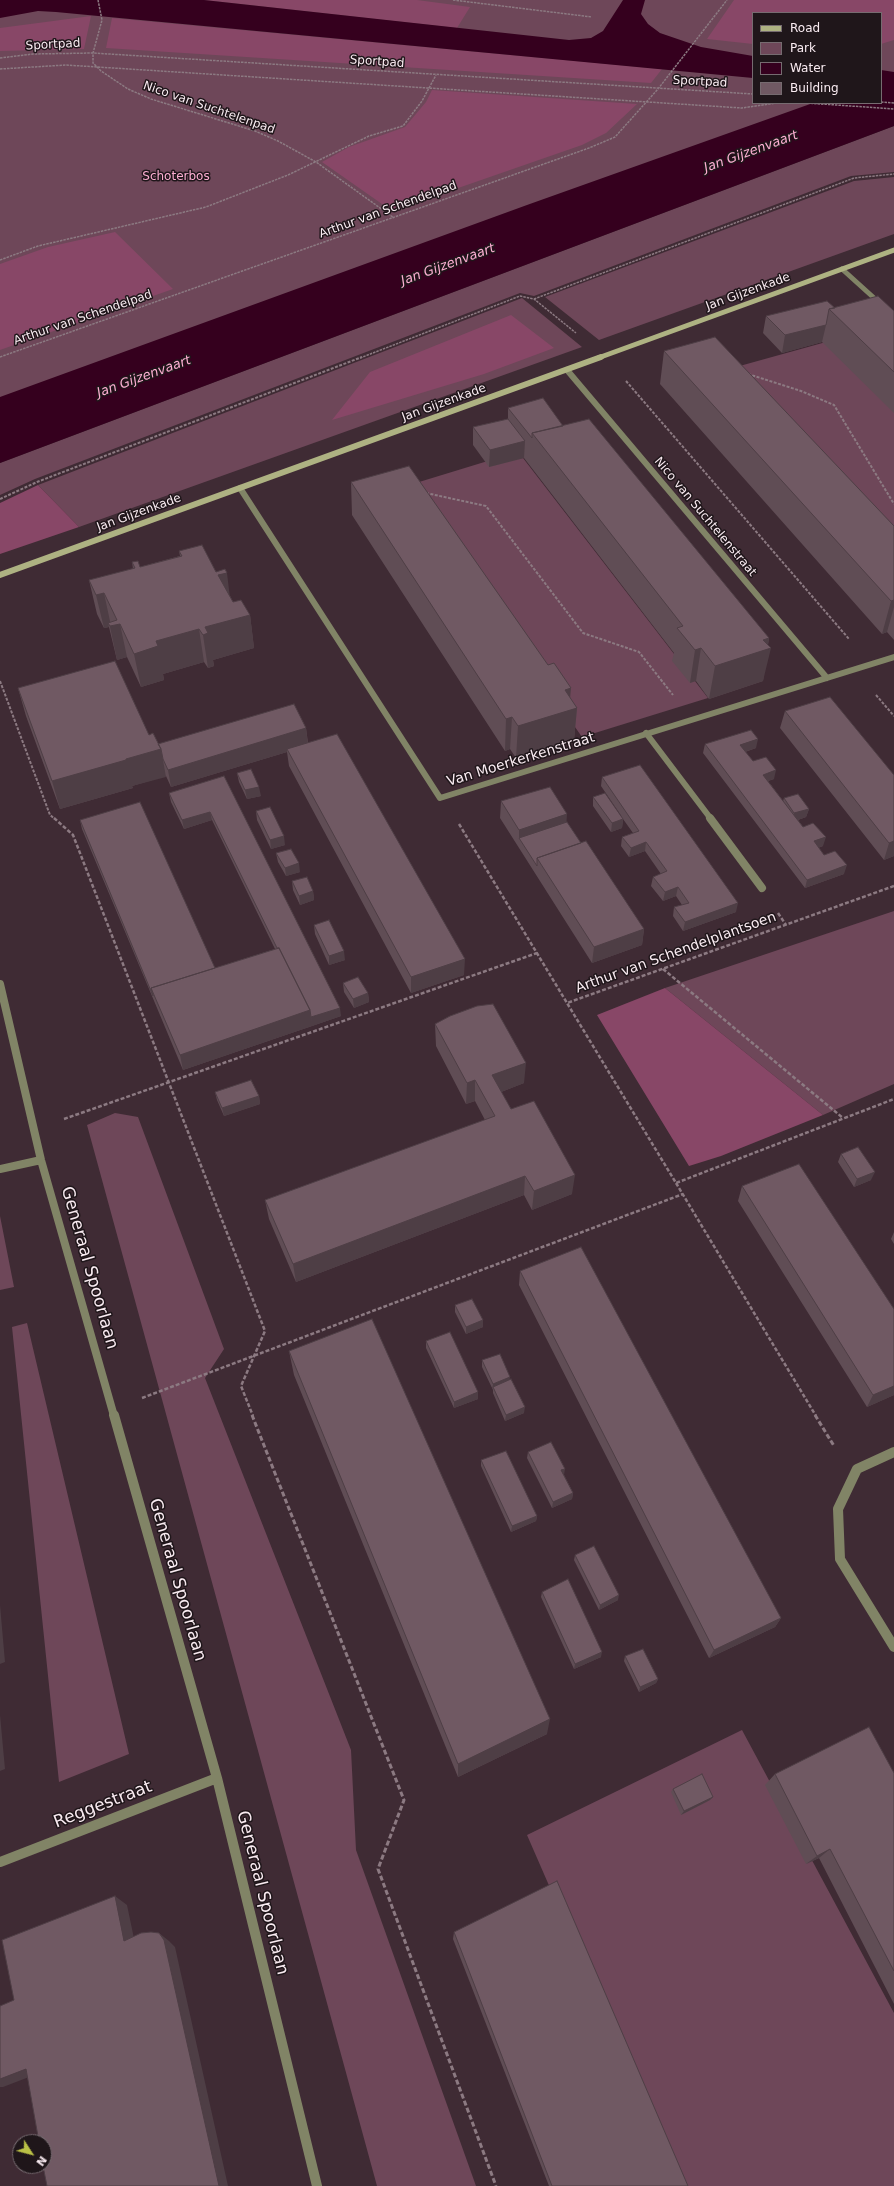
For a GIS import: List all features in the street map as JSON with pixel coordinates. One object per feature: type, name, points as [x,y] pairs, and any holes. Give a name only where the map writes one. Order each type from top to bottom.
[{"type":"street","name":"Jan Gijzenkade","points":[[0,575],[894,250]]},
{"type":"street","points":[[842,269],[894,316]]},
{"type":"street","name":"Nico van Suchtelenstraat","points":[[567,370],[827,678]]},
{"type":"street","name":"Van Moerkerkenstraat","points":[[240,488],[440,798],[894,657]]},
{"type":"street","points":[[646,733],[762,888]]},
{"type":"street","name":"Generaal Spoorlaan","points":[[0,984],[41,1160],[217,1778],[317,2186]]},
{"type":"street","points":[[0,1169],[41,1160]]},
{"type":"street","points":[[894,1452],[857,1469],[838,1509],[840,1559],[894,1647]]},
{"type":"street","name":"Reggestraat","points":[[0,1862],[217,1778]]},
{"type":"path","points":[[96,66],[93,63],[93,53],[102,20],[98,0]]},
{"type":"path","points":[[453,0],[592,17]]},
{"type":"path","name":"Arthur van Schendelpad","points":[[0,357],[394,218],[589,148],[615,137],[648,102],[727,0]]},
{"type":"path","name":"Sportpad","points":[[0,58],[34,54],[93,53],[752,94]]},
{"type":"path","points":[[0,69],[66,65],[96,66],[742,108],[769,104]]},
{"type":"path","name":"Nico van Suchtelenpad","points":[[96,66],[128,89],[171,106],[254,131],[316,162],[394,218]]},
{"type":"path","points":[[0,260],[38,246],[206,207],[245,193],[316,162],[369,136],[403,126],[422,101],[436,75]]},
{"type":"path","points":[[882,102],[894,103]]},
{"type":"path","points":[[822,104],[894,109]]},
{"type":"path","points":[[534,299],[854,178],[894,174]]},
{"type":"path","points":[[0,499],[44,479],[520,296],[534,299],[604,356],[856,647],[854,669],[894,716]]},
{"type":"path","points":[[744,373],[800,391],[834,406],[894,504]]},
{"type":"path","points":[[423,493],[486,506],[583,633],[639,652],[693,719]]},
{"type":"path","points":[[0,681],[50,814],[74,835],[264,1331],[256,1355],[241,1386],[404,1800],[378,1869],[496,2186]]},
{"type":"path","points":[[440,798],[459,824],[567,1003]]},
{"type":"path","name":"Arthur van Schendelplantsoen","points":[[857,1469],[835,1448],[567,1003],[894,886]]},
{"type":"path","points":[[34,1129],[537,953]]},
{"type":"path","points":[[663,969],[843,1119]]},
{"type":"path","points":[[676,1183],[894,1099]]},
{"type":"path","points":[[113,1410],[683,1194]]},
{"type":"green space","name":"Schoterbos","points":[[0,0],[894,0],[894,99],[882,103],[882,12],[752,12],[752,104],[880,104],[0,427]]},
{"type":"green space","points":[[894,126],[894,172],[851,176],[534,296],[520,293],[35,479],[0,495],[0,463]]},
{"type":"green space","points":[[894,177],[894,234],[599,340],[545,297],[854,181]]},
{"type":"green space","points":[[522,298],[582,347],[79,527],[38,485]]},
{"type":"green space","points":[[826,342],[894,410],[894,560],[718,372]]},
{"type":"green space","points":[[523,458],[708,698],[582,737],[406,486],[491,460]]},
{"type":"green space","points":[[894,911],[894,1084],[823,1115],[665,988]]},
{"type":"green space","points":[[115,1113],[138,1117],[224,1349],[205,1378],[351,1750],[356,1850],[476,2186],[377,2186],[87,1125]]},
{"type":"green space","points":[[0,1216],[14,1287],[0,1290]]},
{"type":"green space","points":[[27,1323],[129,1754],[59,1782],[12,1327]]},
{"type":"green space","points":[[742,1730],[894,2013],[894,2186],[680,2186],[527,1835]]},
{"type":"shaded area","points":[[204,0],[417,0],[470,7],[457,28]]},
{"type":"shaded area","points":[[734,0],[894,0],[894,40],[882,44],[882,12],[752,12],[752,44],[707,39]]},
{"type":"shaded area","points":[[91,16],[84,49],[0,51],[0,28]]},
{"type":"shaded area","points":[[112,18],[662,69],[651,83],[106,48]]},
{"type":"shaded area","points":[[432,90],[637,104],[606,133],[582,145],[392,211],[322,162],[349,147],[405,127],[426,102]]},
{"type":"shaded area","points":[[115,232],[173,289],[0,350],[0,264],[48,247]]},
{"type":"shaded area","points":[[511,315],[554,348],[484,374],[332,420],[370,372]]},
{"type":"shaded area","points":[[38,485],[79,527],[0,554],[0,503]]},
{"type":"shaded area","points":[[665,988],[823,1115],[721,1156],[689,1166],[597,1015]]},
{"type":"water","points":[[0,0],[204,0],[569,40],[591,38],[603,31],[623,0],[645,0],[641,14],[648,24],[660,33],[701,47],[752,56],[752,78],[56,12],[38,11],[0,18]]},
{"type":"water","name":"Jan Gijzenvaart","points":[[882,70],[894,72],[894,126],[0,463],[0,397],[527,205],[810,104],[882,104]]},
{"type":"building","points":[[878,296],[894,311],[894,372],[829,309]]},
{"type":"building","points":[[827,301],[835,308],[829,309],[826,325],[785,335],[766,316]]},
{"type":"building","points":[[715,337],[894,526],[894,600],[891,601],[664,351]]},
{"type":"building","points":[[543,398],[563,426],[532,433],[532,438],[508,408]]},
{"type":"building","points":[[508,419],[525,441],[490,450],[473,427]]},
{"type":"building","points":[[589,419],[769,638],[763,640],[771,648],[715,666],[701,648],[695,650],[677,628],[683,626],[532,433]]},
{"type":"building","points":[[409,466],[548,665],[554,663],[571,688],[565,690],[577,708],[518,726],[512,717],[506,719],[351,482]]},
{"type":"building","points":[[202,545],[216,572],[225,569],[227,573],[218,575],[233,602],[241,600],[250,615],[205,627],[208,633],[203,635],[199,629],[156,641],[158,646],[134,654],[120,624],[110,626],[108,623],[117,620],[104,593],[96,595],[89,580],[135,568],[132,562],[138,561],[140,567],[182,556],[179,551]]},
{"type":"building","points":[[115,661],[149,735],[153,733],[161,749],[52,781],[18,688]]},
{"type":"building","points":[[830,697],[894,775],[894,841],[889,843],[785,711]]},
{"type":"building","points":[[294,704],[306,728],[168,770],[158,744]]},
{"type":"building","points":[[751,730],[758,739],[740,745],[753,761],[766,757],[776,770],[763,775],[803,827],[813,823],[826,837],[814,841],[824,855],[835,851],[847,865],[807,880],[705,744]]},
{"type":"building","points":[[337,734],[465,959],[411,977],[287,749]]},
{"type":"building","points":[[640,765],[738,903],[685,922],[674,907],[689,903],[678,887],[665,892],[653,877],[667,871],[646,842],[631,848],[622,837],[639,831],[602,777]]},
{"type":"building","points":[[251,769],[259,787],[245,790],[237,773]]},
{"type":"building","points":[[224,776],[340,1008],[311,1017],[310,1010],[279,948],[277,948],[210,812],[182,820],[169,793]]},
{"type":"building","points":[[550,787],[567,814],[519,830],[501,801]]},
{"type":"building","points":[[605,793],[623,819],[612,823],[593,797]]},
{"type":"building","points":[[798,794],[809,809],[794,813],[784,798]]},
{"type":"building","points":[[140,802],[215,968],[151,988],[153,996],[80,820]]},
{"type":"building","points":[[270,807],[284,836],[270,840],[256,811]]},
{"type":"building","points":[[567,822],[581,843],[537,858],[537,866],[519,838]]},
{"type":"building","points":[[586,841],[644,929],[594,947],[537,858]]},
{"type":"building","points":[[291,849],[299,863],[285,868],[276,853]]},
{"type":"building","points":[[307,877],[313,891],[299,896],[292,881]]},
{"type":"building","points":[[329,920],[344,951],[329,956],[314,925]]},
{"type":"building","points":[[279,948],[310,1010],[180,1055],[151,988]]},
{"type":"building","points":[[358,977],[368,993],[353,999],[343,983]]},
{"type":"building","points":[[493,1004],[526,1063],[492,1075],[511,1109],[534,1101],[575,1175],[534,1191],[525,1176],[293,1264],[265,1200],[495,1116],[475,1080],[467,1083],[435,1024],[450,1016],[477,1006]]},
{"type":"building","points":[[251,1080],[259,1096],[222,1108],[215,1092]]},
{"type":"building","points":[[858,1147],[875,1172],[857,1179],[841,1154]]},
{"type":"building","points":[[799,1164],[894,1309],[894,1386],[873,1395],[742,1186]]},
{"type":"building","points":[[581,1247],[781,1618],[714,1650],[520,1271]]},
{"type":"building","points":[[472,1299],[483,1320],[466,1327],[455,1305]]},
{"type":"building","points":[[372,1319],[550,1719],[458,1764],[289,1351]]},
{"type":"building","points":[[450,1332],[478,1392],[454,1402],[426,1341]]},
{"type":"building","points":[[500,1354],[510,1377],[493,1384],[482,1360]]},
{"type":"building","points":[[511,1379],[525,1407],[506,1415],[493,1387]]},
{"type":"building","points":[[551,1442],[565,1469],[561,1470],[573,1493],[553,1502],[528,1452]]},
{"type":"building","points":[[506,1451],[537,1516],[512,1526],[481,1460]]},
{"type":"building","points":[[594,1546],[619,1595],[600,1605],[575,1555]]},
{"type":"building","points":[[568,1579],[602,1652],[575,1664],[542,1592]]},
{"type":"building","points":[[643,1649],[658,1679],[640,1687],[625,1656]]},
{"type":"building","points":[[869,1727],[894,1773],[894,1971],[830,1849],[817,1856],[775,1774]]},
{"type":"building","points":[[702,1774],[713,1797],[684,1811],[673,1789]]},
{"type":"building","points":[[557,1881],[688,2186],[552,2186],[454,1932]]},
{"type":"building","points":[[115,1896],[124,1941],[141,1933],[159,1933],[164,1940],[219,2186],[47,2186],[45,2174],[52,2174],[52,2134],[38,2134],[26,2069],[0,2079],[0,2006],[14,2000],[2,1940]]}]
